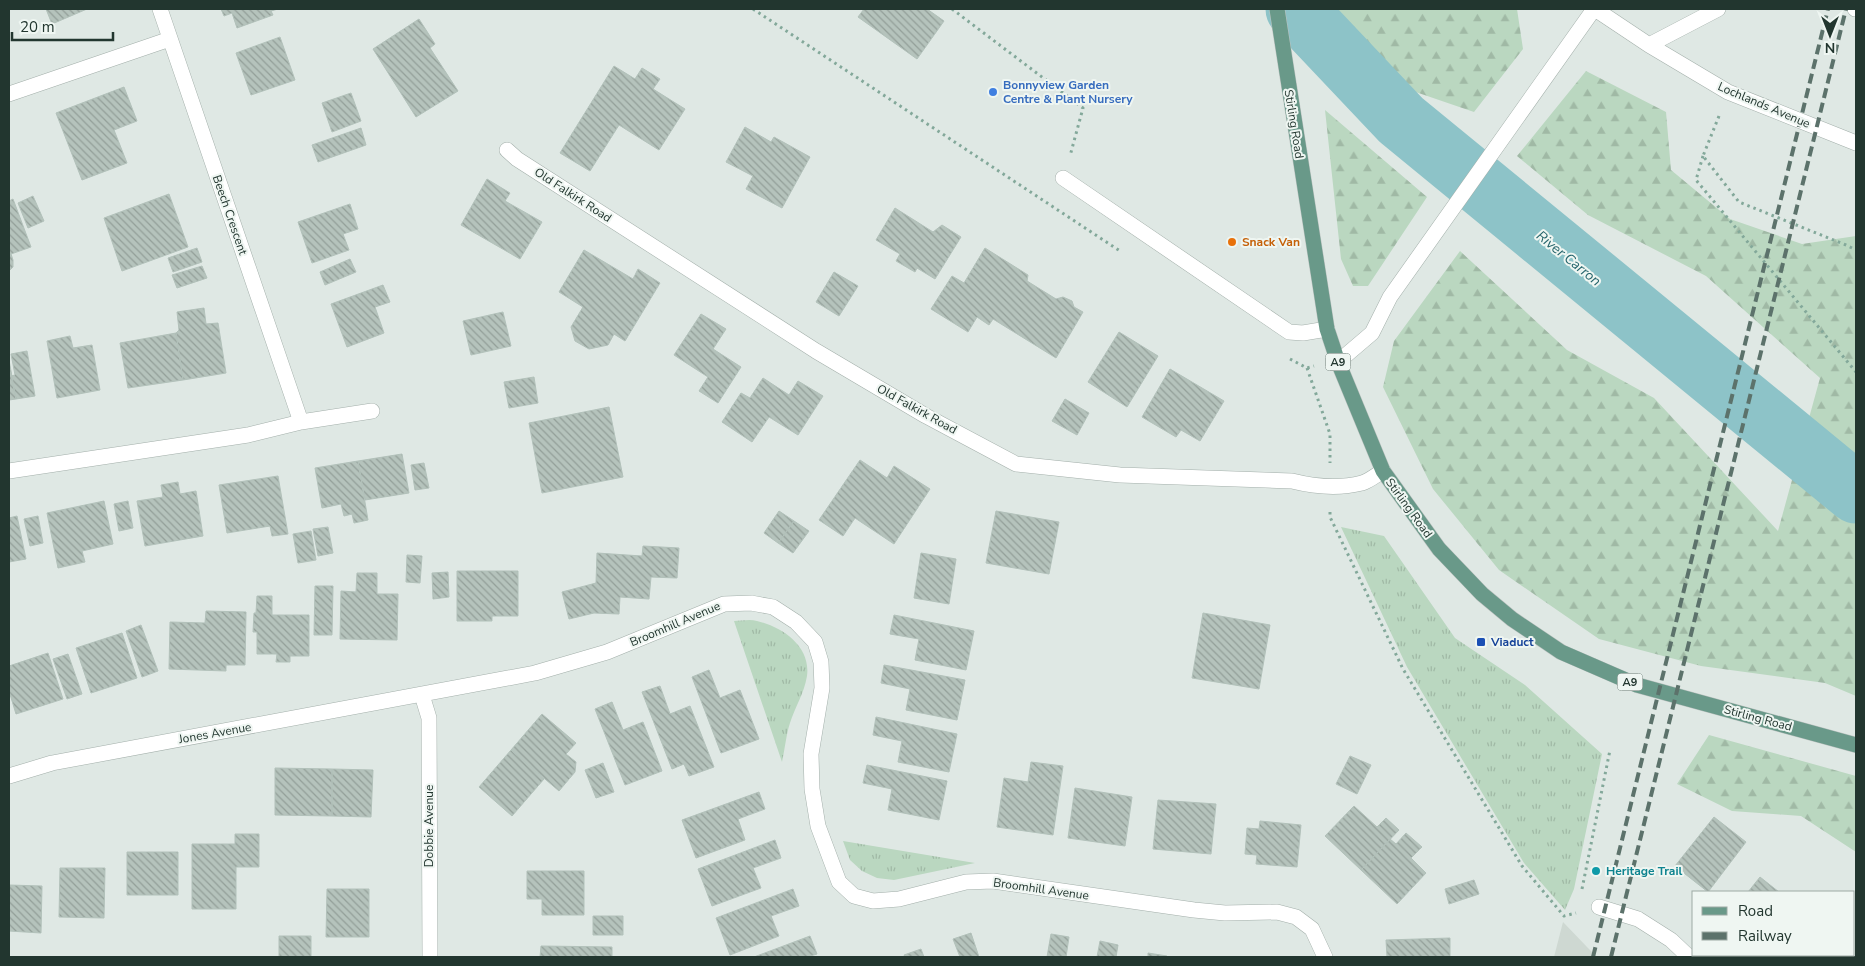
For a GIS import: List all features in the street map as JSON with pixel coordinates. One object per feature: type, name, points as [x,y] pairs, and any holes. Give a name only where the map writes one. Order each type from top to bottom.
[{"type":"main road","name":"Stirling Road","points":[[1277,9],[1327,329],[1338,362],[1383,471],[1439,549],[1482,594],[1512,619],[1561,652],[1637,685],[1856,745]]},
{"type":"street","name":"Beech Crescent","points":[[160,9],[302,422]]},
{"type":"street","points":[[1338,362],[1372,333],[1390,297],[1595,9]]},
{"type":"street","name":"Lochlands Avenue","points":[[1595,9],[1649,45],[1728,92],[1856,143]]},
{"type":"street","points":[[1649,45],[1718,9]]},
{"type":"street","points":[[9,94],[170,39]]},
{"type":"street","name":"Old Falkirk Road","points":[[507,150],[517,159],[816,351],[926,416],[1016,464],[1120,475],[1292,481],[1311,486],[1330,487],[1364,482],[1383,471]]},
{"type":"street","points":[[1063,178],[1289,332],[1303,333],[1327,329]]},
{"type":"street","points":[[9,470],[248,436],[302,422],[372,411]]},
{"type":"street","name":"Broomhill Avenue","points":[[422,695],[535,672],[607,652],[724,604],[752,602],[773,607],[796,622],[815,642],[821,662],[822,688],[811,754],[812,789],[818,826],[839,882],[854,896],[873,901],[900,899],[966,882],[993,882],[1194,910],[1224,913],[1277,912],[1296,917],[1312,929],[1325,957]]},
{"type":"street","name":"Jones Avenue","points":[[9,776],[52,764],[422,695]]},
{"type":"street","name":"Dobbie Avenue","points":[[422,695],[429,718],[430,957]]},
{"type":"street","points":[[1599,907],[1638,919],[1671,940],[1689,957]]},
{"type":"path","points":[[754,9],[1128,255]]},
{"type":"path","points":[[952,9],[1084,108],[1063,178]]},
{"type":"path","points":[[1728,92],[1703,156],[1696,180],[1856,372]]},
{"type":"path","points":[[1703,156],[1739,202],[1856,250]]},
{"type":"path","points":[[1284,356],[1307,368],[1338,362]]},
{"type":"path","points":[[1307,368],[1330,434],[1330,517],[1404,669],[1522,866],[1564,916],[1599,907]]},
{"type":"path","points":[[1581,893],[1610,750]]},
{"type":"shaded area","points":[[1563,922],[1587,947],[1597,957],[1554,957]]},
{"type":"green space","points":[[1325,9],[1517,9],[1523,49],[1474,112],[1401,87]]},
{"type":"green space","points":[[1586,71],[1666,112],[1671,170],[1730,219],[1802,244],[1856,236],[1856,696],[1825,683],[1701,666],[1599,639],[1499,570],[1433,489],[1383,387],[1394,341],[1460,251],[1567,350],[1654,398],[1778,531],[1820,378],[1706,276],[1588,215],[1517,156]]},
{"type":"green space","points":[[1325,110],[1427,197],[1368,286],[1353,286],[1341,259]]},
{"type":"green space","points":[[1341,527],[1384,536],[1455,638],[1525,685],[1602,754],[1574,889],[1565,910],[1524,863],[1407,667]]},
{"type":"green space","points":[[754,620],[776,628],[793,640],[805,656],[807,666],[806,683],[792,717],[782,762],[734,621]]},
{"type":"green space","points":[[1709,735],[1856,776],[1856,852],[1801,816],[1732,811],[1677,784]]},
{"type":"green space","points":[[843,841],[975,863],[894,880],[877,878],[862,871],[850,860]]},
{"type":"building","points":[[46,9],[87,9],[52,24]]},
{"type":"building","points":[[221,9],[278,9],[271,11],[273,15],[237,28],[232,13],[224,16]]},
{"type":"building","points":[[864,9],[927,9],[944,21],[917,59],[858,17]]},
{"type":"building","points":[[419,19],[435,44],[430,48],[458,91],[416,117],[373,49]]},
{"type":"building","points":[[280,37],[295,80],[251,95],[236,53]]},
{"type":"building","points":[[614,66],[635,79],[642,68],[660,79],[653,89],[685,109],[659,150],[619,125],[590,171],[560,153]]},
{"type":"building","points":[[124,87],[137,121],[114,130],[127,163],[82,180],[56,113]]},
{"type":"building","points":[[351,93],[361,121],[332,132],[322,103]]},
{"type":"building","points":[[745,127],[771,142],[774,137],[810,157],[782,208],[746,189],[753,176],[726,162]]},
{"type":"building","points":[[361,128],[366,145],[318,162],[312,145]]},
{"type":"building","points":[[487,179],[510,193],[505,201],[542,222],[520,259],[461,225]]},
{"type":"building","points":[[169,194],[188,247],[122,271],[104,218]]},
{"type":"building","points":[[33,196],[44,221],[28,228],[18,203]]},
{"type":"building","points":[[13,199],[31,247],[11,254],[13,267],[9,271],[9,201]]},
{"type":"building","points":[[350,204],[358,229],[343,234],[349,250],[312,263],[298,222]]},
{"type":"building","points":[[895,208],[933,232],[942,225],[961,237],[935,279],[917,268],[915,272],[896,261],[900,254],[876,240]]},
{"type":"building","points":[[197,248],[202,262],[173,272],[168,258]]},
{"type":"building","points":[[985,248],[1028,275],[1027,281],[1056,299],[1063,297],[1072,301],[1074,307],[1083,312],[1056,358],[993,319],[989,325],[977,317],[968,332],[931,309],[952,276],[964,283]]},
{"type":"building","points":[[584,250],[633,279],[638,269],[660,283],[625,341],[614,334],[608,345],[589,349],[575,341],[571,327],[583,307],[559,292]]},
{"type":"building","points":[[350,259],[356,272],[325,285],[320,272]]},
{"type":"building","points":[[202,266],[207,278],[177,288],[172,275]]},
{"type":"building","points":[[834,272],[858,286],[839,316],[816,302]]},
{"type":"building","points":[[383,285],[390,302],[375,307],[384,333],[347,347],[331,304]]},
{"type":"building","points":[[204,308],[206,324],[218,323],[226,373],[183,380],[176,333],[179,330],[177,312]]},
{"type":"building","points":[[503,312],[511,346],[471,355],[463,321]]},
{"type":"building","points":[[701,314],[726,329],[713,349],[741,367],[718,403],[699,391],[708,377],[674,355]]},
{"type":"building","points":[[1119,332],[1158,356],[1127,407],[1088,382]]},
{"type":"building","points":[[176,333],[183,380],[128,388],[120,343]]},
{"type":"building","points":[[70,336],[73,348],[92,345],[100,390],[57,398],[47,341]]},
{"type":"building","points":[[27,351],[35,396],[16,399],[11,376],[15,375],[11,354]]},
{"type":"building","points":[[9,360],[16,399],[9,400]]},
{"type":"building","points":[[1170,369],[1224,401],[1200,441],[1181,430],[1176,437],[1142,417]]},
{"type":"building","points":[[534,377],[538,403],[509,408],[504,382]]},
{"type":"building","points":[[763,378],[789,395],[798,381],[823,396],[798,435],[769,417],[752,442],[722,422],[741,393],[750,398]]},
{"type":"building","points":[[1065,399],[1089,413],[1077,435],[1052,421]]},
{"type":"building","points":[[609,407],[623,477],[542,493],[529,423]]},
{"type":"building","points":[[402,454],[409,493],[365,500],[358,461]]},
{"type":"building","points":[[860,460],[887,478],[894,466],[930,489],[894,544],[855,518],[843,536],[819,520]]},
{"type":"building","points":[[358,461],[368,520],[354,523],[352,514],[344,516],[341,504],[322,508],[315,468]]},
{"type":"building","points":[[424,463],[429,488],[415,490],[411,465]]},
{"type":"building","points":[[278,476],[288,534],[272,536],[270,526],[227,533],[219,485]]},
{"type":"building","points":[[178,482],[180,494],[196,491],[203,536],[145,546],[137,501],[163,497],[161,485]]},
{"type":"building","points":[[104,501],[113,544],[82,551],[85,562],[58,568],[47,513]]},
{"type":"building","points":[[128,501],[133,528],[119,531],[114,504]]},
{"type":"building","points":[[779,511],[794,521],[778,543],[764,533]]},
{"type":"building","points":[[996,511],[1059,522],[1049,574],[986,563]]},
{"type":"building","points":[[17,516],[26,559],[9,562],[9,518]]},
{"type":"building","points":[[38,516],[43,543],[30,546],[24,519]]},
{"type":"building","points":[[794,521],[809,531],[793,553],[778,543]]},
{"type":"building","points":[[328,527],[333,553],[318,556],[313,529]]},
{"type":"building","points":[[311,531],[316,560],[298,563],[293,534]]},
{"type":"building","points":[[643,546],[679,548],[677,578],[651,577],[649,599],[620,597],[619,614],[594,613],[569,619],[562,592],[596,583],[597,553],[642,556]]},
{"type":"building","points":[[921,553],[956,559],[949,604],[914,598]]},
{"type":"building","points":[[407,555],[422,556],[420,583],[406,582]]},
{"type":"building","points":[[457,571],[518,571],[518,616],[492,616],[492,621],[457,621]]},
{"type":"building","points":[[448,572],[449,597],[433,599],[432,573]]},
{"type":"building","points":[[357,573],[377,573],[377,594],[398,594],[397,640],[340,639],[341,591],[356,592]]},
{"type":"building","points":[[315,586],[333,586],[332,635],[314,635]]},
{"type":"building","points":[[257,596],[272,596],[272,615],[309,615],[309,656],[290,656],[290,662],[276,662],[277,654],[257,654],[257,632],[253,632]]},
{"type":"building","points":[[206,611],[246,612],[245,665],[226,665],[226,671],[169,669],[170,622],[205,623]]},
{"type":"building","points":[[1203,613],[1270,625],[1259,689],[1192,678]]},
{"type":"building","points":[[894,615],[974,631],[966,670],[915,660],[919,639],[890,634]]},
{"type":"building","points":[[141,625],[158,671],[142,677],[126,631]]},
{"type":"building","points":[[122,633],[137,678],[91,693],[76,648]]},
{"type":"building","points":[[48,653],[63,699],[16,714],[9,691],[9,666]]},
{"type":"building","points":[[68,654],[82,694],[67,699],[53,659]]},
{"type":"building","points":[[884,665],[965,680],[957,720],[906,710],[910,689],[881,683]]},
{"type":"building","points":[[709,670],[720,698],[740,690],[759,739],[721,753],[692,677]]},
{"type":"building","points":[[660,686],[670,714],[690,706],[714,767],[689,776],[684,764],[672,769],[642,692]]},
{"type":"building","points":[[612,702],[623,730],[643,722],[662,771],[625,785],[595,709]]},
{"type":"building","points":[[542,714],[576,743],[566,754],[576,762],[575,772],[559,791],[511,750]]},
{"type":"building","points":[[876,717],[957,734],[949,772],[898,762],[902,741],[873,735]]},
{"type":"building","points":[[511,750],[544,779],[512,816],[479,787]]},
{"type":"building","points":[[1350,756],[1371,765],[1357,794],[1336,784]]},
{"type":"building","points":[[1031,762],[1063,766],[1053,835],[997,827],[1004,778],[1028,782]]},
{"type":"building","points":[[603,763],[614,792],[596,798],[585,770]]},
{"type":"building","points":[[867,765],[947,781],[939,820],[888,810],[892,789],[863,783]]},
{"type":"building","points":[[275,768],[332,769],[332,816],[275,815]]},
{"type":"building","points":[[332,769],[373,770],[371,817],[332,816]]},
{"type":"building","points":[[1075,788],[1132,797],[1125,846],[1068,838]]},
{"type":"building","points":[[759,792],[765,809],[738,819],[745,840],[696,858],[682,820]]},
{"type":"building","points":[[1158,800],[1216,804],[1211,854],[1153,849]]},
{"type":"building","points":[[1354,806],[1377,827],[1386,818],[1399,830],[1361,870],[1325,836]]},
{"type":"building","points":[[1714,817],[1746,842],[1709,891],[1675,866]]},
{"type":"building","points":[[1260,821],[1301,825],[1297,867],[1256,864],[1257,855],[1245,854],[1247,828],[1259,829]]},
{"type":"building","points":[[1406,833],[1422,847],[1411,858],[1426,873],[1397,904],[1361,870],[1390,839],[1396,844]]},
{"type":"building","points":[[235,834],[259,834],[259,867],[236,867],[236,909],[192,909],[192,844],[235,844]]},
{"type":"building","points":[[775,840],[781,858],[753,868],[761,888],[712,906],[698,869]]},
{"type":"building","points":[[127,852],[178,852],[178,895],[127,895]]},
{"type":"building","points":[[60,868],[105,868],[104,918],[59,917]]},
{"type":"building","points":[[527,871],[584,871],[584,915],[542,915],[542,899],[527,899]]},
{"type":"building","points":[[1760,877],[1778,891],[1749,891]]},
{"type":"building","points":[[1474,880],[1479,894],[1449,904],[1445,889]]},
{"type":"building","points":[[9,885],[42,886],[41,933],[9,931]]},
{"type":"building","points":[[327,889],[369,889],[369,937],[326,937]]},
{"type":"building","points":[[793,889],[799,906],[771,916],[779,936],[730,955],[716,918]]},
{"type":"building","points":[[593,916],[623,916],[623,935],[593,935]]},
{"type":"building","points":[[971,933],[979,957],[960,957],[953,939]]},
{"type":"building","points":[[1051,934],[1069,937],[1066,957],[1047,957]]},
{"type":"building","points":[[279,936],[311,936],[311,957],[279,957]]},
{"type":"building","points":[[810,936],[817,954],[807,957],[754,957]]},
{"type":"building","points":[[1450,938],[1450,957],[1387,957],[1386,940]]},
{"type":"building","points":[[1100,941],[1118,945],[1116,957],[1097,957]]},
{"type":"building","points":[[541,946],[612,947],[612,957],[540,957]]},
{"type":"building","points":[[921,949],[924,957],[905,957],[904,955]]},
{"type":"building","points":[[1148,953],[1167,956],[1148,957]]},
{"type":"waterway","name":"River Carron","points":[[1296,9],[1401,120],[1856,493]]},
{"type":"railway","points":[[1593,957],[1828,9]]},
{"type":"railway","points":[[1611,957],[1846,9]]},
{"type":"place","name":"Bonnyview Garden Centre & Plant Nursery","points":[[993,92]]},
{"type":"place","name":"Snack Van","points":[[1232,242]]},
{"type":"place","name":"Viaduct","points":[[1481,642]]},
{"type":"place","name":"Heritage Trail","points":[[1596,871]]}]
